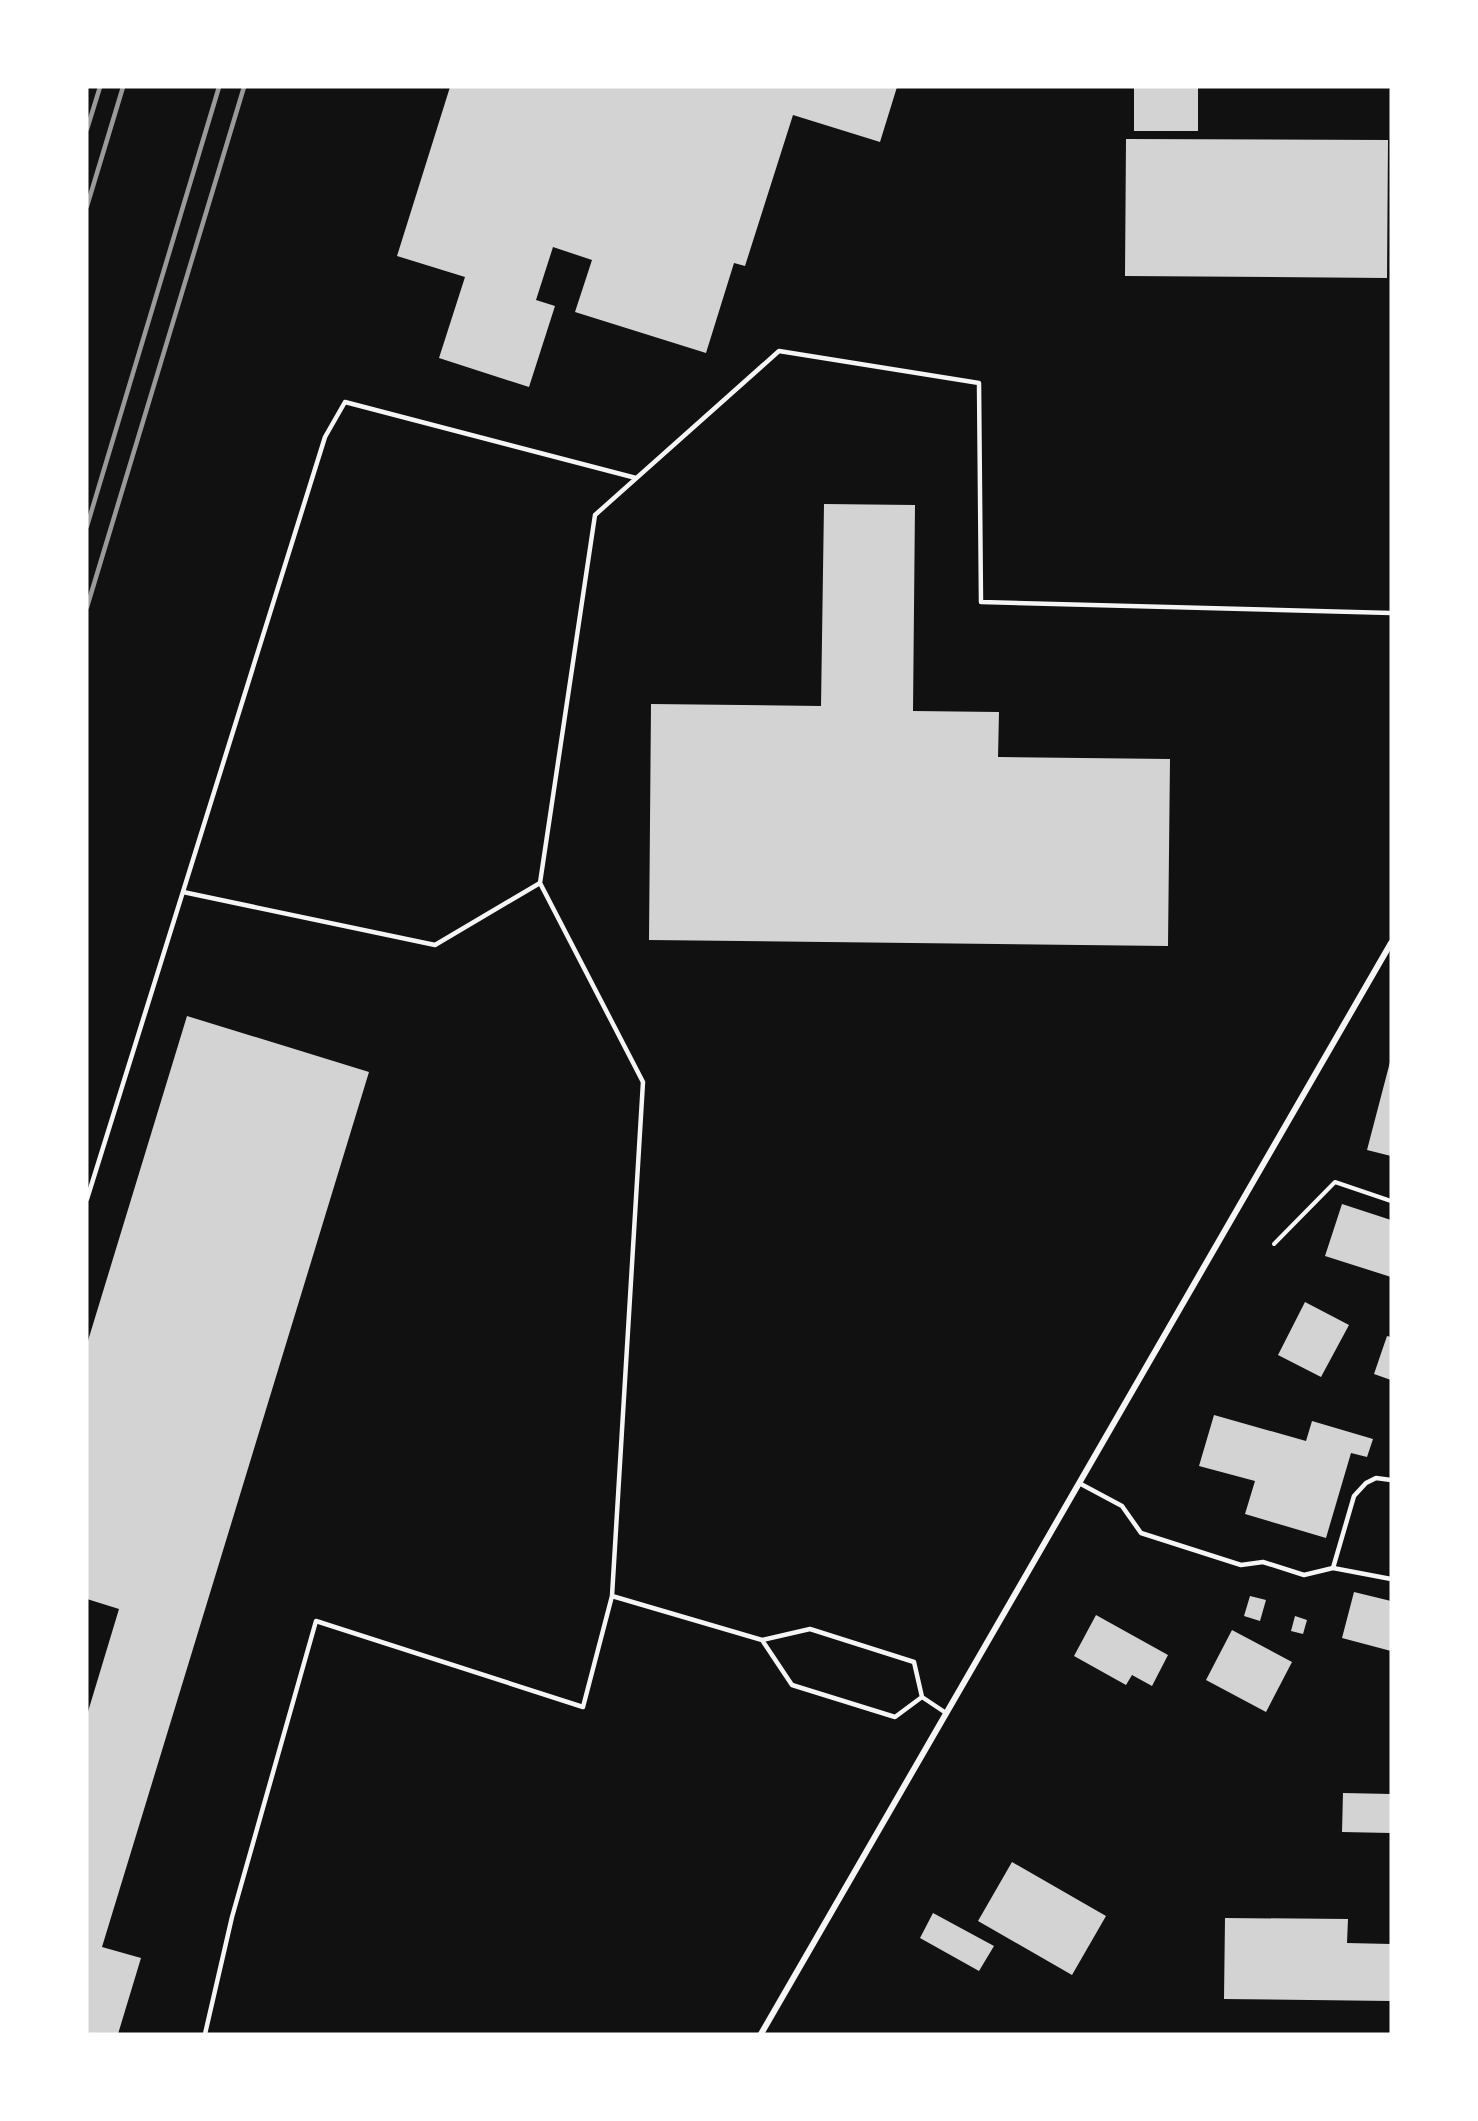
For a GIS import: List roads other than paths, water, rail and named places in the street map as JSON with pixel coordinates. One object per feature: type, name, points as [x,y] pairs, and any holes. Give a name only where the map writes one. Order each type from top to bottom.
[{"type":"street","points":[[760,2034],[1391,943]]},
{"type":"lane","points":[[205,2034],[232,1917],[316,1621],[583,1707],[612,1596],[643,1083],[540,883],[595,515],[778,351],[979,383],[981,603],[1391,613]]},
{"type":"lane","points":[[87,1199],[325,437],[345,402],[636,478]]},
{"type":"lane","points":[[183,892],[435,945],[540,883]]},
{"type":"lane","points":[[1333,1568],[1354,1496],[1366,1483],[1376,1478],[1391,1480]]},
{"type":"lane","points":[[1079,1483],[1122,1506],[1141,1533],[1241,1565],[1263,1562],[1304,1575],[1333,1568],[1391,1579]]},
{"type":"lane","points":[[612,1596],[762,1640],[810,1629],[914,1662],[922,1697],[946,1713]]},
{"type":"lane","points":[[762,1640],[792,1684],[895,1717],[922,1697]]},
{"type":"railway","points":[[87,129],[100,87]]},
{"type":"railway","points":[[87,206],[123,87]]},
{"type":"railway","points":[[87,526],[219,87]]},
{"type":"railway","points":[[87,607],[244,87]]}]
